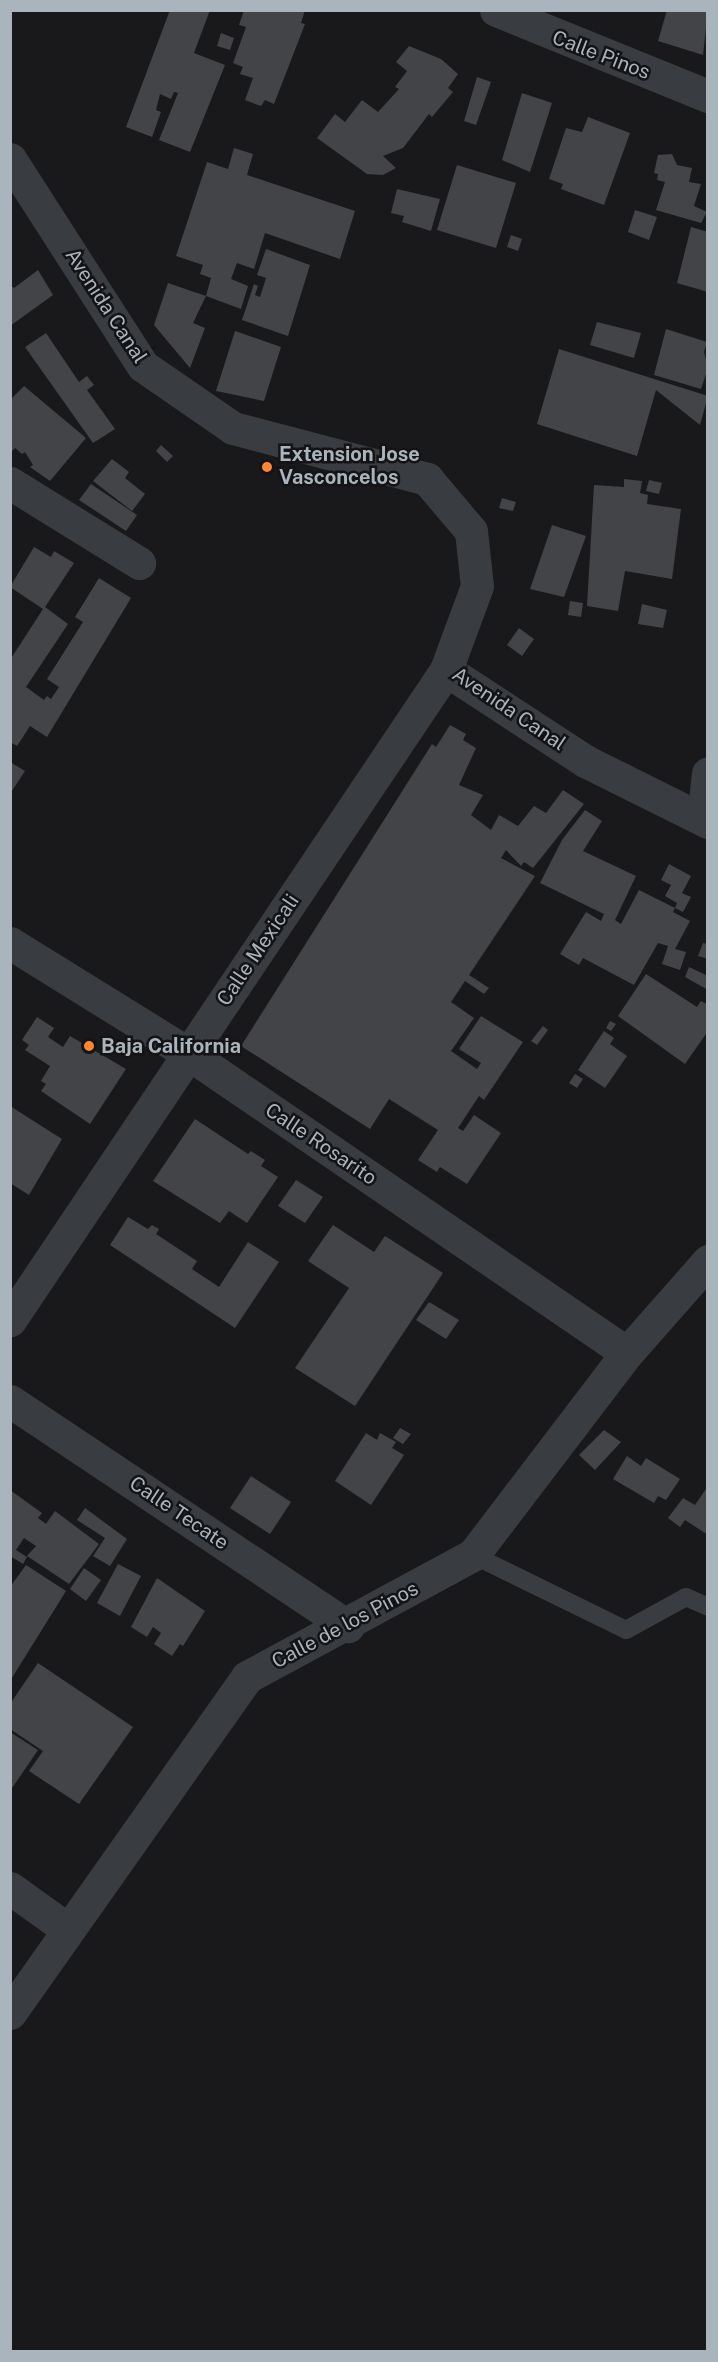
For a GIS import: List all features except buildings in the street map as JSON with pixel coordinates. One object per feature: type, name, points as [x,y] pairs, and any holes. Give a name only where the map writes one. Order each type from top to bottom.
[{"type":"street","name":"Calle Pinos","points":[[496,10],[546,21],[708,96]]},
{"type":"street","name":"Avenida Canal","points":[[10,159],[143,366],[233,428],[427,479],[471,531],[477,586],[446,670],[585,761],[705,821]]},
{"type":"street","points":[[10,483],[140,563]]},
{"type":"street","name":"Calle Mexicali","points":[[10,1320],[446,670]]},
{"type":"street","points":[[705,821],[708,773]]},
{"type":"street","name":"Calle Rosarito","points":[[10,943],[189,1054],[627,1353]]},
{"type":"street","name":"Calle de los Pinos","points":[[10,2013],[67,1929],[247,1677],[348,1626],[473,1555],[627,1353],[708,1261]]},
{"type":"street","name":"Calle Tecate","points":[[10,1401],[348,1626]]},
{"type":"street","points":[[10,1888],[67,1929]]},
{"type":"lane","points":[[473,1555],[626,1630],[686,1597],[708,1607]]},
{"type":"place","name":"Extension Jose Vasconcelos","points":[[267,467]]},
{"type":"place","name":"Baja California","points":[[89,1046]]}]
